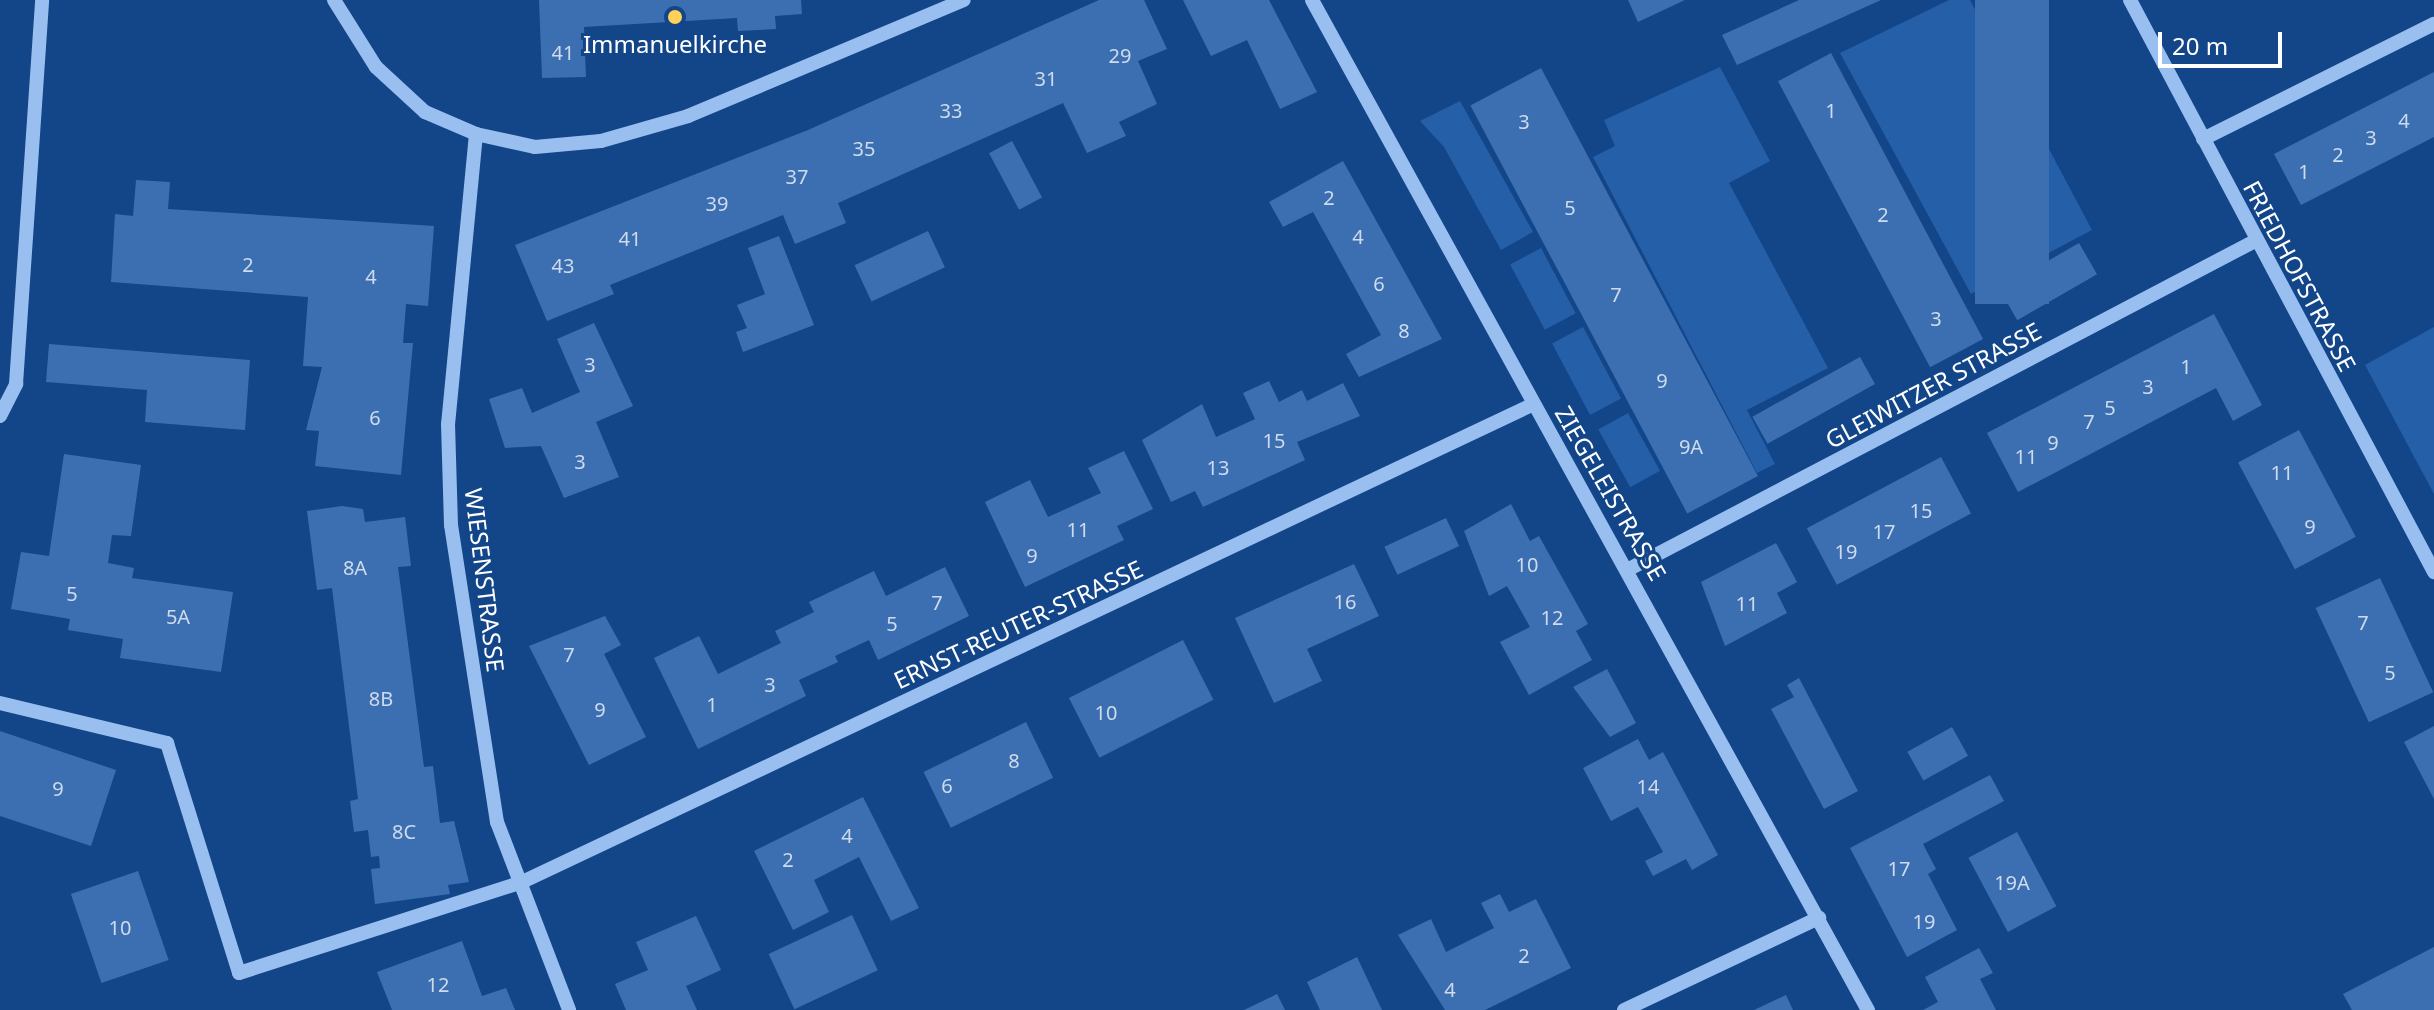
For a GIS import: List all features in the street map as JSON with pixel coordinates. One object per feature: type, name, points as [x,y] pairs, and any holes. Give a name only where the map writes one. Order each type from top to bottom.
[{"type":"street","points":[[0,416],[16,384],[42,0]]},
{"type":"street","points":[[334,0],[376,67],[425,112],[476,134],[535,147],[601,141],[688,116],[964,0]]},
{"type":"street","name":"ZIEGELEISTRASSE","points":[[1312,0],[1534,404],[1631,568],[1868,1010]]},
{"type":"street","name":"FRIEDHOFSTRASSE","points":[[2130,0],[2255,241],[2434,572]]},
{"type":"street","points":[[2203,139],[2434,24]]},
{"type":"street","name":"WIESENSTRASSE","points":[[476,134],[448,424],[451,525],[497,822],[569,1010]]},
{"type":"street","name":"GLEIWITZER STRASSE","points":[[1631,568],[2255,241]]},
{"type":"street","name":"ERNST-REUTER-STRASSE","points":[[520,883],[1534,404]]},
{"type":"street","points":[[0,703],[167,743],[239,973],[520,883]]},
{"type":"street","points":[[1624,1010],[1819,918]]},
{"type":"shaded area","points":[[1949,0],[1970,0],[2092,230],[1971,294],[1840,53]]},
{"type":"shaded area","points":[[1720,67],[1770,161],[1729,183],[1828,368],[1747,410],[1775,464],[1757,473],[1593,157],[1615,146],[1604,120]]},
{"type":"shaded area","points":[[1460,101],[1533,232],[1501,250],[1444,147],[1420,121]]},
{"type":"shaded area","points":[[1541,248],[1576,313],[1545,330],[1510,264]]},
{"type":"shaded area","points":[[1583,327],[1621,399],[1590,415],[1552,343]]},
{"type":"shaded area","points":[[2434,327],[2434,494],[2365,365]]},
{"type":"shaded area","points":[[1628,413],[1660,471],[1630,487],[1598,429]]},
{"type":"building","name":"Immanuelkirche","points":[[539,0],[801,0],[802,14],[775,16],[776,29],[738,31],[737,18],[584,27],[586,77],[542,78]]},
{"type":"building","points":[[1099,0],[1144,0],[1167,49],[1138,61],[1157,104],[1119,122],[1126,136],[1087,153],[1063,103],[838,203],[846,223],[795,244],[783,215],[610,285],[614,294],[547,321],[515,245],[808,130]]},
{"type":"building","points":[[1183,0],[1269,0],[1317,92],[1280,109],[1247,40],[1211,56]]},
{"type":"building","points":[[1628,0],[1685,0],[1638,22]]},
{"type":"building","points":[[1799,0],[1881,0],[1737,65],[1722,35]]},
{"type":"building","points":[[1975,0],[2049,0],[2049,304],[1975,304]]},
{"type":"building","points":[[1831,53],[1983,339],[1930,367],[1778,81]]},
{"type":"building","points":[[1541,68],[1758,476],[1687,513],[1470,106]]},
{"type":"building","points":[[2434,72],[2434,137],[2301,205],[2274,154]]},
{"type":"building","points":[[1012,141],[1042,198],[1019,210],[989,153]]},
{"type":"building","points":[[1343,161],[1442,339],[1359,377],[1346,354],[1381,335],[1313,212],[1283,227],[1269,202]]},
{"type":"building","points":[[136,180],[170,182],[168,209],[434,226],[428,306],[406,304],[403,343],[413,343],[401,475],[315,466],[319,431],[306,430],[322,367],[303,366],[308,297],[111,282],[115,214],[133,216]]},
{"type":"building","points":[[928,231],[945,267],[871,301],[855,265]]},
{"type":"building","points":[[779,236],[814,325],[743,352],[736,332],[747,328],[737,305],[765,294],[748,248]]},
{"type":"building","points":[[2079,243],[2097,274],[2017,320],[1999,289]]},
{"type":"building","points":[[2214,314],[2262,405],[2233,421],[2216,388],[2018,492],[1987,433]]},
{"type":"building","points":[[594,323],[633,406],[596,422],[619,477],[564,498],[541,446],[505,448],[489,399],[522,388],[532,413],[580,392],[557,339]]},
{"type":"building","points":[[49,344],[250,360],[245,430],[145,422],[147,390],[46,382]]},
{"type":"building","points":[[1860,357],[1875,384],[1767,444],[1752,417]]},
{"type":"building","points":[[1269,381],[1279,402],[1302,390],[1307,401],[1343,383],[1360,416],[1297,442],[1305,460],[1203,507],[1195,491],[1171,502],[1142,440],[1202,404],[1216,437],[1255,419],[1243,393]]},
{"type":"building","points":[[2299,430],[2356,537],[2295,569],[2238,462]]},
{"type":"building","points":[[1124,451],[1153,509],[1117,526],[1124,540],[1025,587],[985,502],[1030,480],[1048,517],[1101,493],[1088,468]]},
{"type":"building","points":[[64,454],[141,465],[131,536],[112,535],[108,563],[134,568],[132,578],[233,592],[221,672],[120,658],[123,639],[68,630],[70,619],[11,609],[21,552],[49,556]]},
{"type":"building","points":[[1941,457],[1971,514],[1837,585],[1807,528]]},
{"type":"building","points":[[1511,504],[1530,541],[1539,536],[1588,624],[1576,631],[1592,660],[1529,695],[1500,642],[1530,627],[1507,586],[1489,596],[1464,531]]},
{"type":"building","points":[[342,506],[363,509],[365,522],[405,517],[411,566],[398,567],[424,767],[433,766],[440,823],[454,821],[469,882],[448,885],[450,894],[375,904],[371,869],[380,868],[379,856],[371,857],[368,830],[354,832],[350,801],[358,799],[332,588],[317,590],[307,511]]},
{"type":"building","points":[[1446,518],[1459,546],[1397,575],[1384,547]]},
{"type":"building","points":[[1776,543],[1797,582],[1777,593],[1787,613],[1725,646],[1701,582]]},
{"type":"building","points":[[1354,564],[1379,616],[1307,649],[1322,681],[1274,703],[1235,618]]},
{"type":"building","points":[[945,567],[969,616],[878,660],[869,640],[835,656],[838,662],[799,680],[806,696],[698,749],[654,658],[699,636],[718,674],[781,643],[775,631],[814,612],[809,602],[874,571],[886,596]]},
{"type":"building","points":[[2380,578],[2433,692],[2369,722],[2316,608]]},
{"type":"building","points":[[605,616],[621,645],[604,654],[646,737],[589,765],[529,646]]},
{"type":"building","points":[[1183,640],[1213,700],[1099,758],[1069,698]]},
{"type":"building","points":[[1607,669],[1636,723],[1610,737],[1573,687]]},
{"type":"building","points":[[1799,678],[1858,791],[1824,809],[1771,709],[1794,697],[1787,685]]},
{"type":"building","points":[[1026,722],[1053,778],[951,828],[924,772]]},
{"type":"building","points":[[2434,726],[2434,799],[2404,742]]},
{"type":"building","points":[[1952,727],[1968,756],[1923,781],[1907,752]]},
{"type":"building","points":[[0,731],[116,770],[91,846],[0,816]]},
{"type":"building","points":[[1638,739],[1649,760],[1663,752],[1718,855],[1692,870],[1686,859],[1653,876],[1645,861],[1663,852],[1638,807],[1611,821],[1583,768]]},
{"type":"building","points":[[1990,775],[2004,801],[1923,844],[1936,869],[1928,874],[1957,930],[1907,957],[1850,848]]},
{"type":"building","points":[[863,797],[919,908],[891,921],[859,857],[814,880],[829,912],[793,930],[754,851]]},
{"type":"building","points":[[2017,832],[2056,906],[2008,932],[1968,858]]},
{"type":"building","points":[[138,871],[169,960],[101,983],[71,894]]},
{"type":"building","points":[[1500,894],[1509,912],[1536,899],[1571,968],[1485,1010],[1445,1010],[1398,935],[1431,919],[1446,952],[1494,928],[1481,903]]},
{"type":"building","points":[[852,915],[878,970],[794,1009],[769,954]]},
{"type":"building","points":[[696,916],[721,970],[686,986],[697,1010],[626,1010],[615,984],[648,970],[636,942]]},
{"type":"building","points":[[462,941],[482,996],[506,988],[515,1010],[392,1010],[377,972]]},
{"type":"building","points":[[2434,947],[2434,1010],[2352,1010],[2343,994]]},
{"type":"building","points":[[1979,948],[1993,973],[1980,979],[1996,1010],[1923,1010],[1938,1002],[1925,977]]},
{"type":"building","points":[[1357,957],[1382,1010],[1320,1010],[1307,982]]},
{"type":"building","points":[[1277,994],[1285,1010],[1244,1010]]},
{"type":"building","points":[[1786,995],[1793,1010],[1754,1010]]},
{"type":"place","name":"Immanuelkirche","points":[[675,17]]}]
